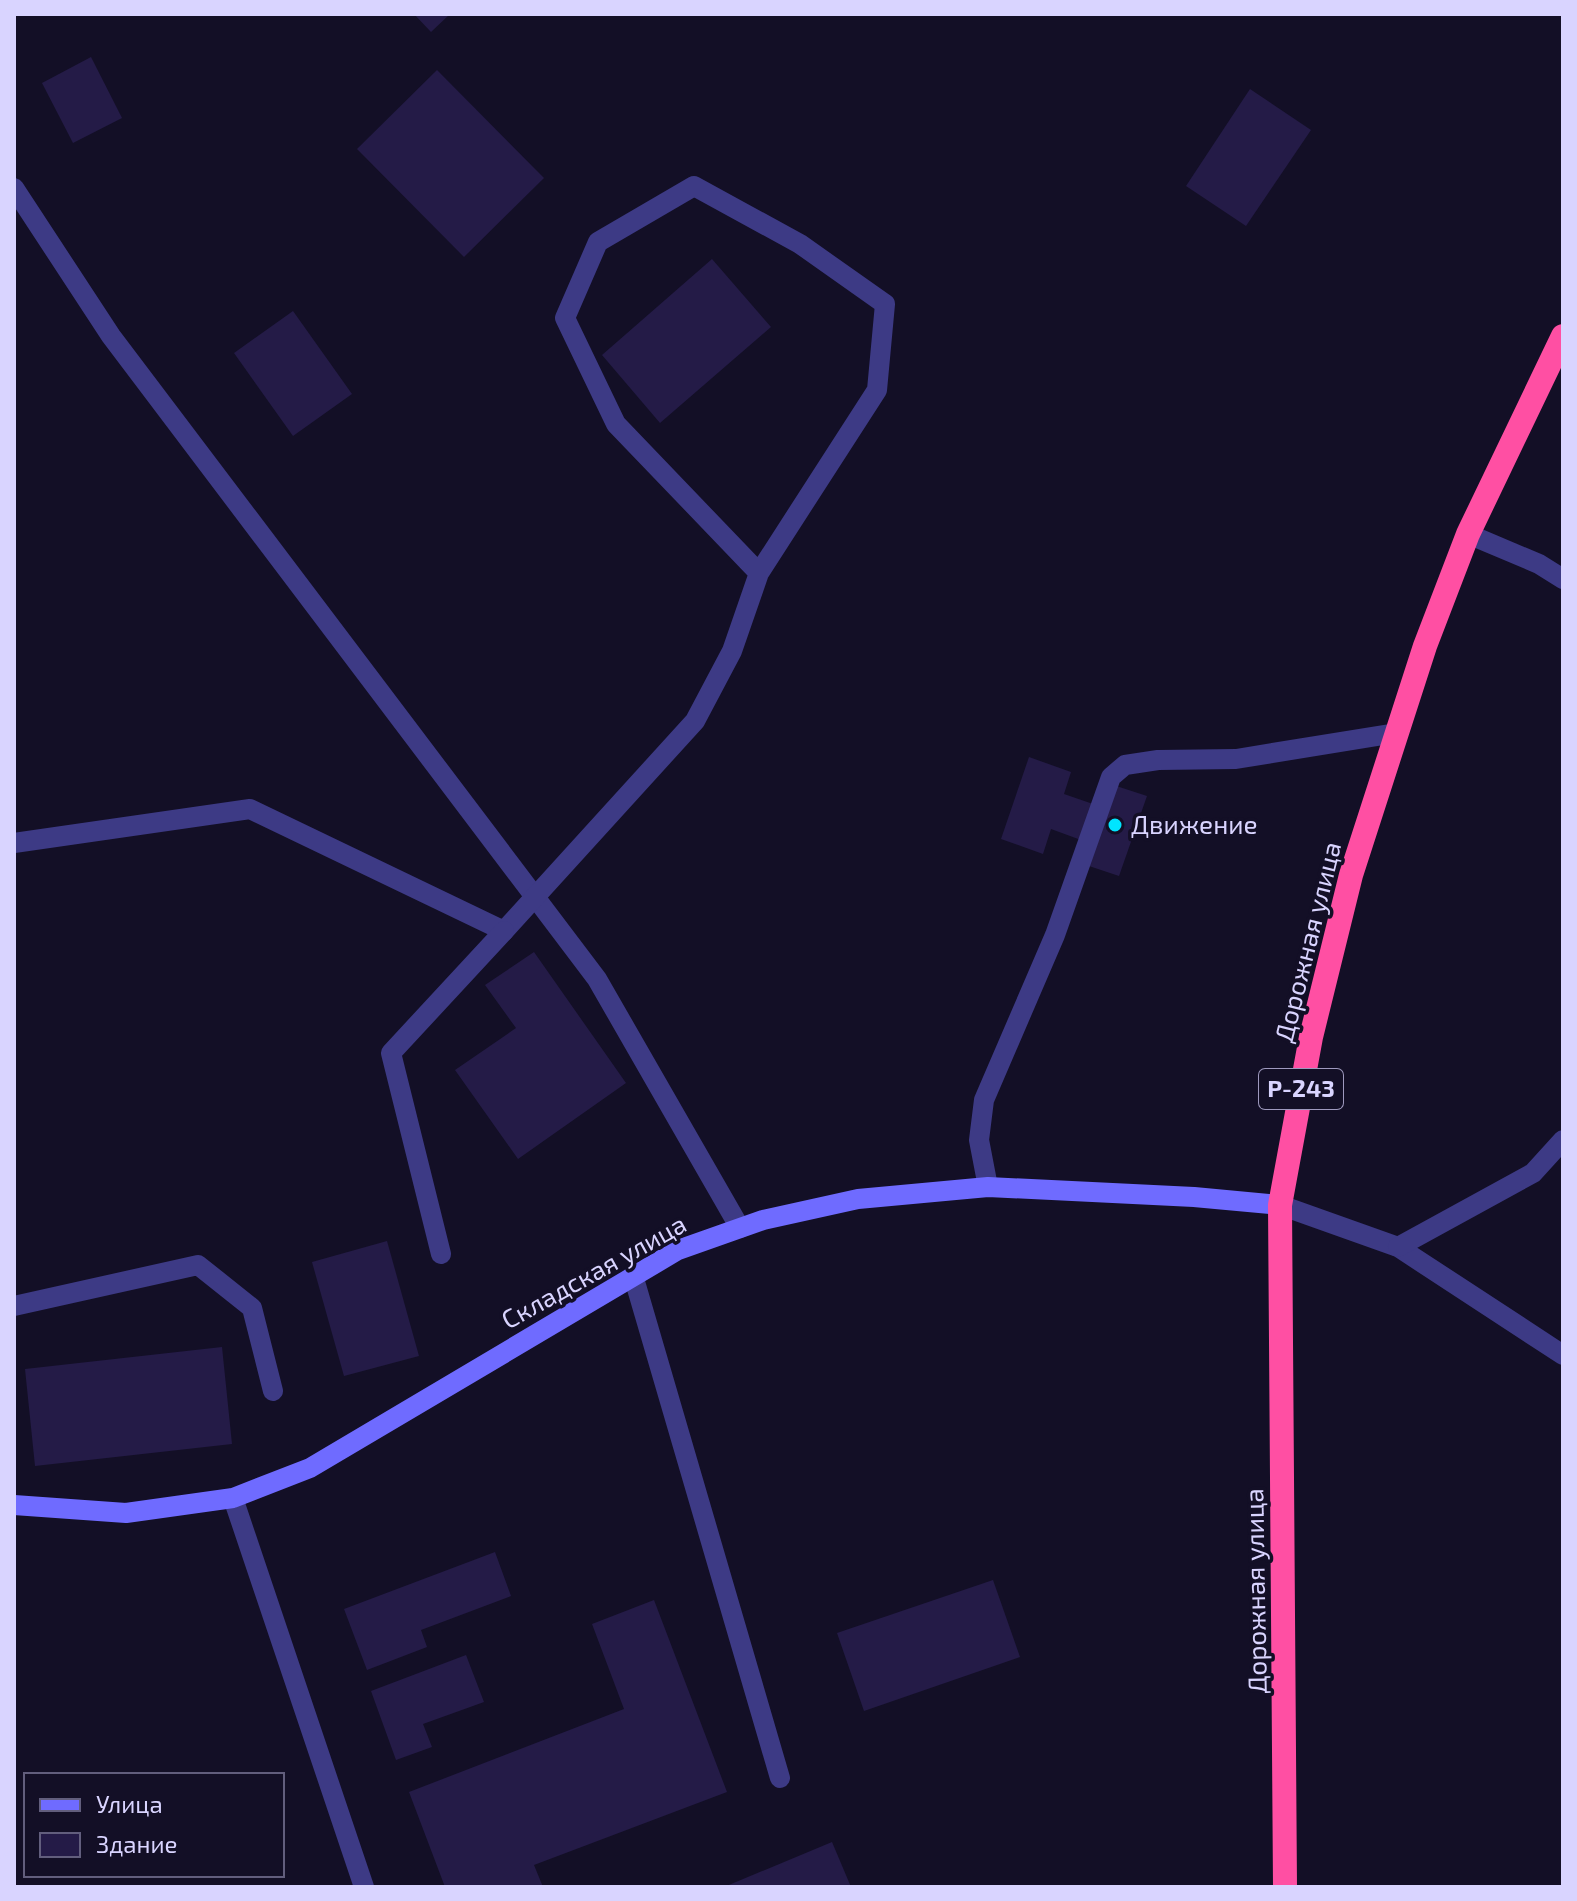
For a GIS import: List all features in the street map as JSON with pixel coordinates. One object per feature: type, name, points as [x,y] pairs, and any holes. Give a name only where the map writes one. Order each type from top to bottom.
[{"type":"highway","name":"Дорожная улица","points":[[1285,1887],[1280,1205],[1311,1037],[1340,919],[1396,733],[1468,534],[1563,336]]},
{"type":"street","name":"Складская улица","points":[[14,1505],[126,1513],[233,1498],[310,1468],[678,1250],[740,1228],[858,1199],[988,1187],[1194,1197],[1280,1205]]},
{"type":"lane","points":[[441,1254],[391,1053],[695,721],[732,651],[759,573],[877,390],[885,304],[800,244],[694,186],[598,242],[565,318],[616,424],[759,573]]},
{"type":"lane","points":[[14,188],[111,336],[597,979],[740,1228]]},
{"type":"lane","points":[[1468,534],[1539,564],[1563,579]]},
{"type":"lane","points":[[988,1187],[979,1140],[984,1100],[1055,935],[1111,777],[1125,765],[1158,760],[1236,759],[1396,733]]},
{"type":"lane","points":[[14,843],[250,809],[504,931]]},
{"type":"lane","points":[[1398,1247],[1533,1173],[1563,1140]]},
{"type":"lane","points":[[1280,1205],[1398,1247],[1563,1355]]},
{"type":"lane","points":[[14,1306],[198,1265],[252,1308],[273,1391]]},
{"type":"lane","points":[[633,1275],[780,1778]]},
{"type":"lane","points":[[233,1498],[364,1887]]},
{"type":"building","points":[[414,14],[450,14],[431,32]]},
{"type":"building","points":[[91,57],[122,118],[73,143],[42,83]]},
{"type":"building","points":[[437,70],[544,178],[464,257],[357,149]]},
{"type":"building","points":[[1250,89],[1311,130],[1246,226],[1186,186]]},
{"type":"building","points":[[712,259],[771,327],[660,423],[602,355]]},
{"type":"building","points":[[293,311],[352,394],[293,436],[234,353]]},
{"type":"building","points":[[1029,757],[1071,772],[1064,794],[1093,804],[1101,781],[1147,796],[1119,876],[1074,861],[1081,840],[1051,829],[1043,854],[1001,839]]},
{"type":"building","points":[[534,952],[626,1083],[518,1159],[455,1070],[516,1028],[485,985]]},
{"type":"building","points":[[387,1241],[419,1356],[344,1376],[312,1262]]},
{"type":"building","points":[[222,1347],[232,1444],[35,1466],[25,1369]]},
{"type":"building","points":[[495,1552],[511,1596],[421,1630],[427,1647],[367,1670],[344,1609]]},
{"type":"building","points":[[993,1580],[1020,1657],[864,1711],[837,1633]]},
{"type":"building","points":[[654,1600],[727,1792],[534,1865],[543,1887],[445,1887],[409,1792],[624,1709],[592,1624]]},
{"type":"building","points":[[466,1655],[484,1702],[423,1724],[432,1747],[396,1760],[371,1691]]},
{"type":"building","points":[[832,1842],[851,1887],[724,1887]]},
{"type":"place","name":"Движение","points":[[1115,825]]}]
